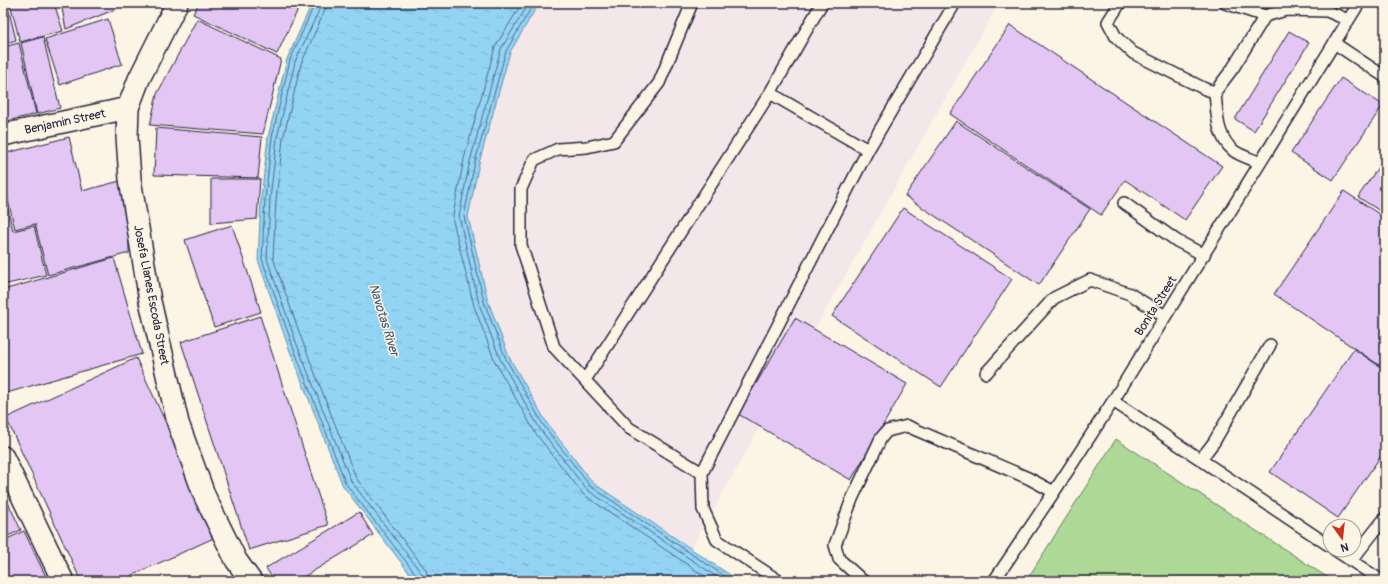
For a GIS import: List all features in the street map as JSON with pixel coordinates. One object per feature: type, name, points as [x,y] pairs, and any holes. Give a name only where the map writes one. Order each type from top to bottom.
[{"type":"street","name":"Josefa Llanes Escoda Street","points":[[177,3],[139,78],[128,108],[127,137],[131,186],[150,301],[178,423],[205,497],[236,560],[251,581]]},
{"type":"street","name":"Benjamin Street","points":[[3,135],[128,108]]},
{"type":"street","points":[[3,457],[63,581]]},
{"type":"lane","points":[[692,3],[659,83],[614,141],[587,147],[558,150],[534,160],[520,188],[521,245],[554,347],[629,428],[702,473]]},
{"type":"lane","points":[[585,380],[770,93],[822,3]]},
{"type":"lane","points":[[779,581],[717,540],[703,509],[702,473],[868,150],[955,3]]},
{"type":"lane","points":[[1120,3],[1108,22],[1116,37],[1133,53],[1205,89],[1215,92]]},
{"type":"lane","points":[[1225,3],[1265,16],[1286,10],[1327,11],[1348,20]]},
{"type":"lane","name":"Bonita Street","points":[[994,581],[1113,401],[1359,3]]},
{"type":"lane","points":[[1260,163],[1234,151],[1221,135],[1217,119],[1215,92],[1233,68],[1265,16]]},
{"type":"lane","points":[[1334,44],[1385,77]]},
{"type":"lane","points":[[770,93],[868,150]]},
{"type":"lane","points":[[1124,203],[1177,241],[1204,255]]},
{"type":"lane","points":[[986,373],[1054,298],[1090,280],[1130,294],[1165,316]]},
{"type":"lane","points":[[1201,459],[1214,442],[1270,345]]},
{"type":"lane","points":[[1113,401],[1322,541]]},
{"type":"lane","points":[[863,581],[839,559],[835,546],[852,499],[881,438],[887,431],[907,426],[1028,478],[1054,492]]},
{"type":"lane","points":[[1351,561],[1385,518]]},
{"type":"lane","points":[[1347,558],[1382,581]]},
{"type":"shaded area","points":[[58,3],[116,3],[119,10],[65,31]]},
{"type":"shaded area","points":[[539,3],[999,3],[691,549],[593,483],[548,425],[509,357],[488,301],[468,217],[479,163],[510,52]]},
{"type":"green space","points":[[1116,439],[1333,581],[1026,581]]},
{"type":"water","name":"Navotas River","points":[[312,3],[539,3],[510,52],[479,163],[468,217],[488,301],[509,357],[548,425],[593,483],[739,581],[416,581],[343,486],[288,346],[258,260],[261,199],[268,137],[287,59]]},
{"type":"building","points":[[3,3],[7,3],[16,40],[3,44]]},
{"type":"building","points":[[10,3],[54,3],[63,31],[20,42]]},
{"type":"building","points":[[61,3],[114,3],[116,9],[66,29]]},
{"type":"building","points":[[199,3],[301,3],[277,54],[193,14]]},
{"type":"building","points":[[108,19],[122,64],[60,85],[45,39]]},
{"type":"building","points":[[197,19],[281,59],[263,134],[150,125],[157,94]]},
{"type":"building","points":[[1010,25],[1222,166],[1185,220],[1125,180],[1101,215],[950,114]]},
{"type":"building","points":[[1289,31],[1309,43],[1254,131],[1235,119]]},
{"type":"building","points":[[43,37],[60,108],[37,114],[21,43]]},
{"type":"building","points":[[19,43],[36,114],[3,122],[3,47]]},
{"type":"building","points":[[1341,78],[1383,105],[1333,180],[1291,153]]},
{"type":"building","points":[[956,121],[1090,209],[1039,285],[905,196]]},
{"type":"building","points":[[156,128],[262,137],[258,178],[154,175]]},
{"type":"building","points":[[69,137],[82,191],[120,181],[129,235],[129,253],[48,275],[35,224],[15,229],[3,180],[3,154]]},
{"type":"building","points":[[1385,157],[1385,214],[1358,197]]},
{"type":"building","points":[[211,179],[260,179],[257,219],[211,223]]},
{"type":"building","points":[[3,189],[13,231],[34,226],[46,275],[3,285]]},
{"type":"building","points":[[1344,191],[1385,218],[1385,369],[1274,294]]},
{"type":"building","points":[[903,208],[1012,279],[941,387],[832,316]]},
{"type":"building","points":[[232,225],[261,312],[214,327],[185,240]]},
{"type":"building","points":[[114,258],[142,354],[3,394],[3,290]]},
{"type":"building","points":[[260,316],[328,525],[249,550],[181,342]]},
{"type":"building","points":[[795,318],[907,384],[851,480],[738,414]]},
{"type":"building","points":[[1354,349],[1385,370],[1385,450],[1338,518],[1270,472]]},
{"type":"building","points":[[136,358],[218,536],[120,581],[81,581],[6,418]]},
{"type":"building","points":[[3,492],[21,530],[3,538]]},
{"type":"building","points":[[359,512],[373,535],[297,581],[274,581],[266,568]]},
{"type":"building","points":[[24,531],[48,581],[3,581],[3,541]]}]
